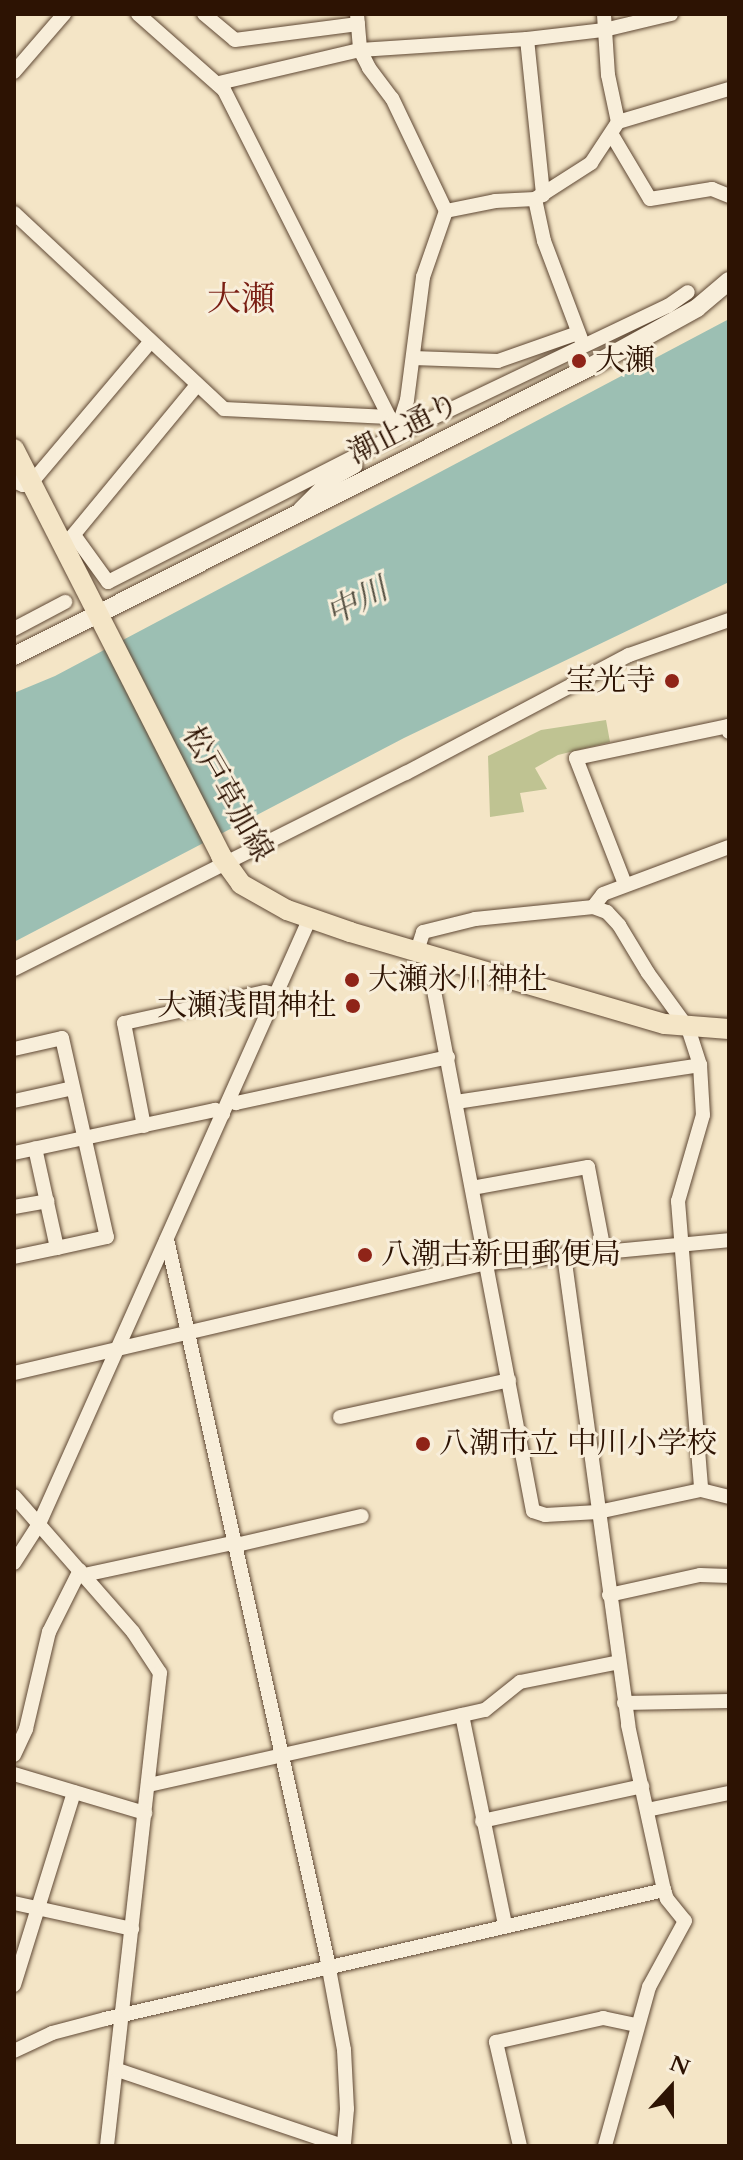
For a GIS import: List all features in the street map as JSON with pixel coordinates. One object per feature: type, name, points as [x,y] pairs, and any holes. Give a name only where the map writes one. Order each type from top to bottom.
[{"type":"main road","name":"松戸草加線","points":[[14,449],[22,482],[69,541],[100,619],[223,860],[258,896],[309,920],[615,1010],[688,1028],[729,1029]]},
{"type":"street","points":[[14,72],[64,14]]},
{"type":"street","points":[[138,14],[219,83],[395,427]]},
{"type":"street","points":[[204,14],[235,40],[358,19],[360,50],[369,68],[392,98],[446,211],[423,277],[413,358],[395,427],[385,449],[326,483],[291,518]]},
{"type":"street","points":[[604,14],[615,128],[650,199],[712,189],[729,196]]},
{"type":"street","points":[[219,83],[360,50],[527,39],[604,30],[671,14]]},
{"type":"street","points":[[527,39],[544,241],[581,339]]},
{"type":"street","points":[[446,211],[495,201],[539,197],[591,163],[615,128],[729,89]]},
{"type":"street","points":[[14,213],[224,409],[395,427]]},
{"type":"street","name":"潮止通り","points":[[14,656],[100,619],[672,324],[729,281]]},
{"type":"street","points":[[197,385],[69,541],[108,582],[395,427],[581,339],[668,306],[688,292]]},
{"type":"street","points":[[413,358],[498,361],[581,339]]},
{"type":"street","points":[[22,482],[150,342]]},
{"type":"street","points":[[14,629],[65,602]]},
{"type":"street","points":[[14,969],[629,655],[729,620]]},
{"type":"street","points":[[625,884],[576,758],[728,726],[729,732]]},
{"type":"street","points":[[593,907],[603,894],[625,884],[729,847]]},
{"type":"street","points":[[701,1490],[678,1201],[703,1115],[700,1065],[688,1028],[607,912],[593,907],[475,919],[423,932],[422,953],[448,1057],[533,1511],[545,1515],[598,1512],[701,1490],[729,1497]]},
{"type":"street","points":[[14,1563],[39,1524],[309,920]]},
{"type":"street","points":[[144,1126],[124,1023],[265,992],[276,995]]},
{"type":"street","points":[[14,1049],[62,1038],[107,1237],[14,1257]]},
{"type":"street","points":[[14,1153],[448,1057]]},
{"type":"street","points":[[456,1102],[700,1065]]},
{"type":"street","points":[[14,1101],[73,1088]]},
{"type":"street","points":[[35,1148],[57,1248]]},
{"type":"street","points":[[472,1188],[588,1167],[604,1251]]},
{"type":"street","points":[[14,1207],[47,1201]]},
{"type":"street","points":[[118,2070],[344,2146],[347,2109],[344,2050],[328,1967],[167,1239]]},
{"type":"street","points":[[14,1373],[487,1263],[682,1242],[729,1240]]},
{"type":"street","points":[[564,1255],[624,1703],[664,1890],[667,1899],[685,1921],[649,1987],[605,2146]]},
{"type":"street","points":[[340,1417],[509,1380]]},
{"type":"street","points":[[14,1496],[143,1644],[160,1673],[118,2070],[107,2146]]},
{"type":"street","points":[[82,1572],[362,1516]]},
{"type":"street","points":[[14,1755],[49,1632],[82,1572]]},
{"type":"street","points":[[609,1595],[700,1575],[729,1576]]},
{"type":"street","points":[[149,1785],[485,1710],[520,1682],[619,1662]]},
{"type":"street","points":[[624,1703],[729,1701]]},
{"type":"street","points":[[462,1715],[505,1924]]},
{"type":"street","points":[[14,1774],[145,1813]]},
{"type":"street","points":[[482,1821],[642,1786]]},
{"type":"street","points":[[14,1985],[74,1792]]},
{"type":"street","points":[[647,1810],[729,1793]]},
{"type":"street","points":[[16,2045],[124,2015],[505,1924],[664,1890]]},
{"type":"street","points":[[14,1903],[132,1929]]},
{"type":"street","points":[[520,2146],[496,2042],[603,2018],[637,2025]]},
{"type":"green space","points":[[606,720],[610,742],[558,755],[535,768],[547,789],[520,793],[524,812],[490,817],[488,756],[541,730]]},
{"type":"water","name":"中川","points":[[729,319],[729,582],[404,738],[14,942],[14,693],[55,676]]},
{"type":"place","name":"大瀬","points":[[579,361]]},
{"type":"place","name":"宝光寺","points":[[672,681]]},
{"type":"place","name":"大瀬氷川神社","points":[[352,980]]},
{"type":"place","name":"大瀬浅間神社","points":[[353,1006]]},
{"type":"place","name":"八潮古新田郵便局","points":[[365,1255]]},
{"type":"place","name":"八潮市立 中川小学校","points":[[423,1444]]},
{"type":"district","name":"大瀬","points":[[241,300]]}]
